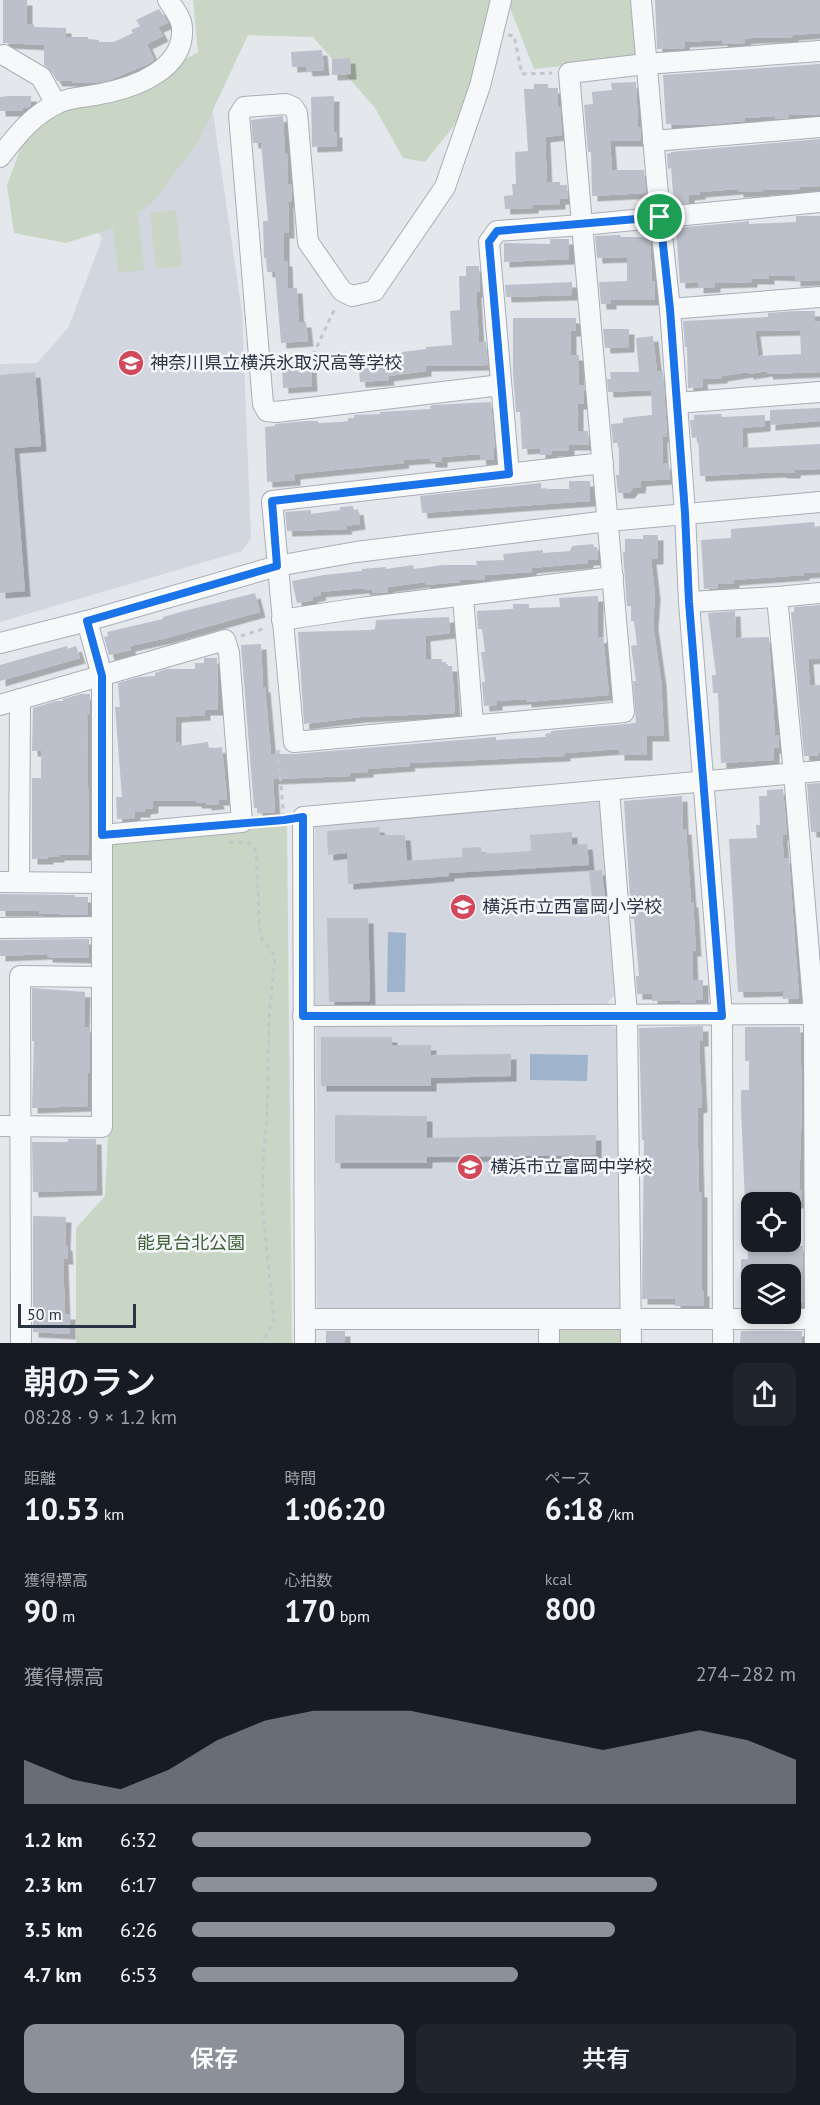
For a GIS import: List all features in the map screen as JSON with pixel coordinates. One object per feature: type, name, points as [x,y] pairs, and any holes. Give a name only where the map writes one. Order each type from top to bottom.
[{"type":"street","points":[[0,157],[40,112],[70,99],[121,89],[140,82],[172,62],[179,48],[182,28],[168,0]]},
{"type":"street","points":[[501,0],[480,86],[445,187],[374,291],[352,296],[342,291],[308,242],[297,113],[292,106],[286,104],[244,107],[239,116],[262,404],[267,411],[276,412],[501,385]]},
{"type":"street","points":[[641,0],[670,309],[702,783],[722,1016],[723,1343]]},
{"type":"street","points":[[603,464],[272,501],[277,566],[275,624],[294,742],[624,712],[613,577],[569,73],[646,64],[820,51]]},
{"type":"street","points":[[4,55],[41,77],[56,104]]},
{"type":"street","points":[[654,141],[820,127]]},
{"type":"street","points":[[509,474],[489,242],[497,231],[820,202]]},
{"type":"street","points":[[670,309],[820,297]]},
{"type":"street","points":[[677,402],[820,392]]},
{"type":"street","points":[[0,643],[87,621],[277,566],[356,552],[608,520],[820,502]]},
{"type":"street","points":[[275,624],[360,608],[613,577]]},
{"type":"street","points":[[689,602],[820,593]]},
{"type":"street","points":[[462,597],[473,724]]},
{"type":"street","points":[[777,597],[817,1014],[817,1319],[815,1343]]},
{"type":"street","points":[[0,1126],[102,1127],[102,676],[87,621]]},
{"type":"street","points":[[0,705],[225,640],[229,653],[242,822],[102,835]]},
{"type":"street","points":[[20,699],[10,882],[101,883]]},
{"type":"street","points":[[305,1343],[303,817],[820,771]]},
{"type":"street","points":[[609,790],[627,1015],[631,1343]]},
{"type":"street","points":[[0,928],[102,927]]},
{"type":"street","points":[[21,1343],[20,976],[102,977]]},
{"type":"street","points":[[303,1016],[817,1014]]},
{"type":"street","points":[[305,1319],[817,1319]]},
{"type":"street","points":[[549,1319],[549,1343]]},
{"type":"path","points":[[492,30],[514,36],[522,74],[569,73]]},
{"type":"path","points":[[284,357],[313,355],[339,300]]},
{"type":"path","points":[[225,640],[275,624]]},
{"type":"path","points":[[242,822],[303,817]]},
{"type":"path","points":[[220,843],[249,843],[256,851],[260,936],[275,956],[268,1018],[267,1120],[262,1202],[274,1322],[262,1343]]},
{"type":"shaded area","name":"神奈川県立横浜氷取沢高等学校","points":[[212,106],[242,313],[251,538],[242,551],[0,622],[0,364],[37,363],[68,328],[102,239],[83,210]]},
{"type":"shaded area","name":"横浜市立西富岡小学校","points":[[600,802],[619,989],[606,1005],[315,1007],[315,825]]},
{"type":"shaded area","name":"横浜市立富岡中学校","points":[[612,1024],[612,1027],[622,1028],[624,1306],[619,1311],[317,1312],[316,1025]]},
{"type":"green space","points":[[193,0],[493,0],[475,86],[453,127],[425,162],[403,158],[375,108],[313,37],[248,35],[198,142],[153,202],[135,214],[138,214],[144,270],[118,273],[113,228],[66,243],[14,233],[7,185],[27,131],[67,108],[112,101],[198,52]]},
{"type":"green space","points":[[508,0],[633,0],[638,57],[534,69]]},
{"type":"green space","points":[[176,210],[182,266],[156,269],[150,213]]},
{"type":"green space","name":"能見台北公園","points":[[287,825],[292,1343],[76,1343],[76,1228],[105,1196],[110,1094],[106,842]]},
{"type":"green space","points":[[558,1330],[624,1330],[624,1343],[558,1343]]},
{"type":"water","points":[[388,932],[406,933],[405,992],[387,992]]},
{"type":"water","points":[[530,1054],[588,1055],[587,1081],[530,1080]]},
{"type":"building","points":[[3,0],[27,0],[27,24],[34,24],[34,27],[66,28],[66,37],[88,37],[88,39],[99,40],[99,42],[114,42],[133,33],[131,30],[140,26],[136,20],[159,9],[168,23],[158,27],[163,36],[147,44],[154,60],[148,64],[110,80],[94,83],[57,81],[44,65],[44,45],[3,43]]},
{"type":"building","points":[[655,0],[820,0],[820,33],[793,35],[793,37],[752,38],[745,39],[745,43],[722,44],[722,40],[684,42],[685,48],[657,49]]},
{"type":"building","points":[[322,50],[324,70],[307,71],[306,66],[292,67],[291,52]]},
{"type":"building","points":[[350,58],[351,74],[332,75],[332,59]]},
{"type":"building","points":[[820,64],[820,114],[788,115],[789,118],[776,119],[775,116],[745,118],[745,121],[702,125],[666,124],[663,75]]},
{"type":"building","points":[[636,82],[638,127],[640,127],[641,141],[610,141],[612,170],[644,170],[646,193],[592,196],[591,152],[588,152],[584,105],[593,104],[592,92],[612,90],[611,83]]},
{"type":"building","points":[[534,84],[548,84],[548,88],[558,88],[562,135],[545,137],[547,182],[560,182],[560,185],[567,185],[568,199],[560,199],[560,204],[505,209],[504,196],[513,195],[512,184],[516,184],[515,152],[528,151],[524,89],[534,89]]},
{"type":"building","points":[[31,96],[31,105],[23,108],[23,111],[0,111],[0,97]]},
{"type":"building","points":[[334,96],[334,132],[337,132],[337,146],[312,147],[311,97]]},
{"type":"building","points":[[283,116],[288,184],[291,184],[292,201],[288,202],[289,233],[284,233],[284,261],[287,261],[288,288],[297,288],[299,322],[306,322],[308,341],[281,343],[275,272],[267,272],[266,258],[264,258],[263,221],[268,221],[261,143],[253,143],[251,120]]},
{"type":"building","points":[[820,139],[820,186],[764,191],[738,192],[738,189],[700,192],[700,194],[689,195],[689,203],[674,204],[671,168],[668,169],[667,154],[671,152]]},
{"type":"building","points":[[796,216],[820,216],[820,280],[795,281],[795,276],[769,275],[769,279],[752,279],[752,282],[715,283],[715,287],[698,288],[698,282],[680,283],[676,228],[749,221],[749,224],[796,222]]},
{"type":"building","points":[[620,235],[621,237],[650,237],[655,300],[611,300],[611,304],[601,304],[599,282],[627,281],[627,257],[597,258],[595,236]]},
{"type":"building","points":[[550,239],[569,239],[569,259],[504,262],[504,243],[550,244]]},
{"type":"building","points":[[466,266],[479,266],[480,292],[476,292],[479,343],[486,342],[488,365],[426,366],[426,371],[388,376],[389,380],[360,382],[358,360],[372,359],[372,362],[402,358],[402,352],[452,345],[450,311],[460,310],[459,276],[466,276]]},
{"type":"building","points":[[572,282],[572,295],[506,297],[505,285]]},
{"type":"building","points":[[815,311],[815,321],[820,321],[820,372],[768,374],[767,371],[748,374],[748,372],[722,376],[722,378],[702,379],[703,387],[688,388],[687,347],[685,347],[683,321],[768,317],[768,313]],"holes":[[[800,330],[801,354],[758,356],[755,331]]]},
{"type":"building","points":[[513,318],[576,318],[576,331],[571,331],[571,355],[579,355],[579,385],[584,385],[584,404],[578,404],[578,431],[588,431],[589,445],[569,445],[569,451],[552,451],[552,455],[540,455],[540,448],[522,449],[520,412],[516,412],[513,372]]},
{"type":"building","points":[[603,329],[629,329],[629,347],[605,348]]},
{"type":"building","points":[[653,336],[657,372],[663,371],[667,437],[662,437],[663,464],[669,463],[670,479],[641,481],[640,488],[633,488],[629,493],[618,493],[616,475],[619,475],[619,443],[613,443],[611,424],[623,423],[623,418],[652,415],[651,390],[608,392],[607,379],[611,379],[610,372],[639,372],[636,338]]},
{"type":"building","points":[[311,366],[312,386],[283,388],[282,368]]},
{"type":"building","points":[[35,372],[41,446],[14,448],[25,591],[0,593],[0,375]]},
{"type":"building","points":[[491,402],[494,459],[481,460],[480,454],[442,457],[442,462],[430,462],[430,458],[403,460],[404,463],[295,474],[295,480],[267,482],[265,427],[306,421],[342,422],[348,421],[348,418],[354,418],[354,415],[431,409],[430,406],[433,405]]},
{"type":"building","points":[[820,408],[820,421],[770,425],[770,410]]},
{"type":"building","points":[[721,414],[722,417],[765,415],[765,426],[742,428],[743,448],[820,444],[820,469],[795,470],[795,473],[700,476],[698,437],[692,438],[690,420],[694,420],[694,415]]},
{"type":"building","points":[[569,481],[590,481],[590,501],[422,513],[420,496],[541,483],[541,489],[569,489]]},
{"type":"building","points":[[353,506],[354,510],[358,509],[360,524],[346,526],[347,529],[287,531],[285,512],[311,510],[311,514]]},
{"type":"building","points":[[814,522],[815,527],[820,526],[820,572],[734,580],[734,583],[718,584],[718,588],[704,589],[701,540],[731,538],[731,529]]},
{"type":"building","points":[[643,535],[658,535],[658,559],[651,559],[655,594],[653,624],[661,680],[664,736],[647,736],[647,755],[619,755],[619,749],[565,753],[565,756],[409,763],[410,766],[368,769],[368,772],[350,773],[350,776],[273,779],[275,812],[257,813],[257,808],[254,808],[241,645],[261,644],[263,687],[265,687],[271,754],[295,754],[496,737],[496,740],[546,737],[545,734],[551,731],[636,723],[633,681],[636,681],[631,646],[637,645],[634,621],[631,621],[631,606],[627,606],[623,552],[625,552],[625,539],[643,539]]},
{"type":"building","points":[[593,544],[597,547],[598,560],[588,560],[588,563],[531,568],[532,572],[485,575],[485,580],[460,580],[460,582],[425,585],[425,582],[388,587],[388,592],[372,593],[372,589],[364,590],[364,588],[320,592],[321,595],[312,597],[313,600],[297,603],[292,581],[362,571],[362,569],[386,567],[386,569],[413,565],[414,569],[443,565],[477,565],[476,561],[504,560],[503,554],[543,550],[543,553],[570,551],[572,546]]},
{"type":"building","points":[[255,593],[260,612],[130,646],[131,650],[109,655],[104,637],[108,636],[107,632]]},
{"type":"building","points":[[598,596],[598,638],[603,637],[609,695],[526,702],[526,699],[497,701],[497,705],[484,706],[482,682],[485,682],[481,652],[485,652],[482,629],[478,629],[477,611],[513,609],[513,604],[529,604],[529,608],[560,607],[559,598]]},
{"type":"building","points":[[820,605],[820,658],[808,659],[810,686],[820,685],[820,751],[817,756],[804,756],[791,612],[794,612],[794,607]]},
{"type":"building","points":[[735,611],[736,638],[769,637],[775,736],[778,735],[779,748],[774,748],[774,760],[721,763],[718,693],[713,693],[712,675],[716,675],[708,613]]},
{"type":"building","points":[[449,617],[450,633],[425,636],[426,659],[442,659],[442,662],[446,662],[446,666],[452,666],[455,713],[361,717],[304,724],[298,632],[370,630],[375,629],[376,620]]},
{"type":"building","points":[[67,646],[68,649],[76,646],[80,658],[0,681],[0,665]]},
{"type":"building","points":[[204,658],[217,658],[218,710],[205,710],[205,715],[176,717],[176,742],[180,742],[180,746],[208,742],[209,749],[222,747],[227,800],[218,800],[219,804],[206,805],[206,803],[196,803],[196,801],[153,801],[153,808],[145,809],[145,812],[135,812],[135,818],[117,819],[116,797],[122,797],[115,707],[120,707],[118,683],[139,677],[155,676],[155,673],[166,669],[195,669],[195,663],[204,663]]},
{"type":"building","points":[[81,694],[90,694],[90,715],[87,715],[89,855],[59,855],[59,857],[48,857],[48,859],[32,859],[32,778],[41,778],[41,751],[32,751],[33,708]]},
{"type":"building","points":[[820,783],[820,832],[811,832],[807,784]]},
{"type":"building","points":[[783,789],[787,835],[782,835],[784,858],[789,858],[799,998],[783,999],[783,991],[738,992],[729,839],[757,838],[756,825],[760,825],[759,796],[767,796],[767,790]]},
{"type":"building","points":[[682,796],[683,829],[686,829],[696,951],[692,951],[693,980],[703,980],[703,1000],[680,1003],[680,1000],[652,1001],[652,994],[637,994],[636,976],[639,976],[634,919],[631,919],[624,801]]},
{"type":"building","points":[[379,827],[380,835],[405,835],[407,861],[462,857],[462,848],[481,847],[482,854],[531,851],[530,835],[572,832],[572,845],[587,844],[589,865],[449,873],[449,876],[348,884],[347,853],[328,855],[327,831]]},
{"type":"building","points":[[602,870],[606,906],[593,907],[589,871]]},
{"type":"building","points":[[0,894],[88,897],[88,915],[0,911]]},
{"type":"building","points":[[327,918],[368,918],[370,1001],[329,1002]]},
{"type":"building","points":[[89,939],[89,958],[47,957],[47,954],[0,956],[0,940]]},
{"type":"building","points":[[32,988],[85,992],[84,1027],[90,1027],[90,1073],[87,1073],[88,1106],[32,1108],[34,1041],[32,1041]]},
{"type":"building","points":[[703,1026],[703,1041],[699,1041],[702,1107],[698,1108],[698,1149],[699,1192],[702,1192],[704,1306],[675,1306],[675,1299],[642,1299],[644,1140],[642,1140],[639,1028]]},
{"type":"building","points":[[745,1027],[800,1027],[802,1103],[799,1190],[802,1190],[802,1203],[801,1192],[745,1192],[741,1090],[749,1090],[749,1061],[745,1061]]},
{"type":"building","points":[[321,1037],[392,1037],[392,1045],[431,1045],[431,1055],[511,1054],[511,1076],[431,1078],[431,1086],[321,1086]]},
{"type":"building","points":[[335,1115],[427,1116],[427,1138],[596,1135],[596,1155],[427,1157],[427,1163],[335,1163]]},
{"type":"building","points":[[68,1139],[96,1139],[97,1190],[33,1192],[32,1142],[68,1142]]},
{"type":"building","points":[[33,1216],[66,1217],[65,1245],[67,1245],[68,1259],[63,1259],[65,1314],[70,1314],[70,1334],[33,1332]]},
{"type":"building","points":[[801,1246],[803,1246],[803,1303],[801,1303],[801,1264],[741,1264],[741,1259],[748,1259],[748,1252],[801,1252]]},
{"type":"building","points":[[326,1331],[345,1331],[345,1343],[326,1343]]},
{"type":"building","points":[[741,1331],[802,1331],[802,1343],[740,1343]]},
{"type":"place","name":"神奈川県立横浜氷取沢高等学校","points":[[131,363]]},
{"type":"place","name":"横浜市立西富岡小学校","points":[[463,907]]},
{"type":"place","name":"横浜市立富岡中学校","points":[[470,1167]]},
{"type":"route","points":[[660,217],[670,309],[702,783],[722,1016],[303,1016],[303,817],[102,835],[102,676],[87,621],[277,566],[272,501],[509,474],[489,242],[497,231],[660,217]]}]
